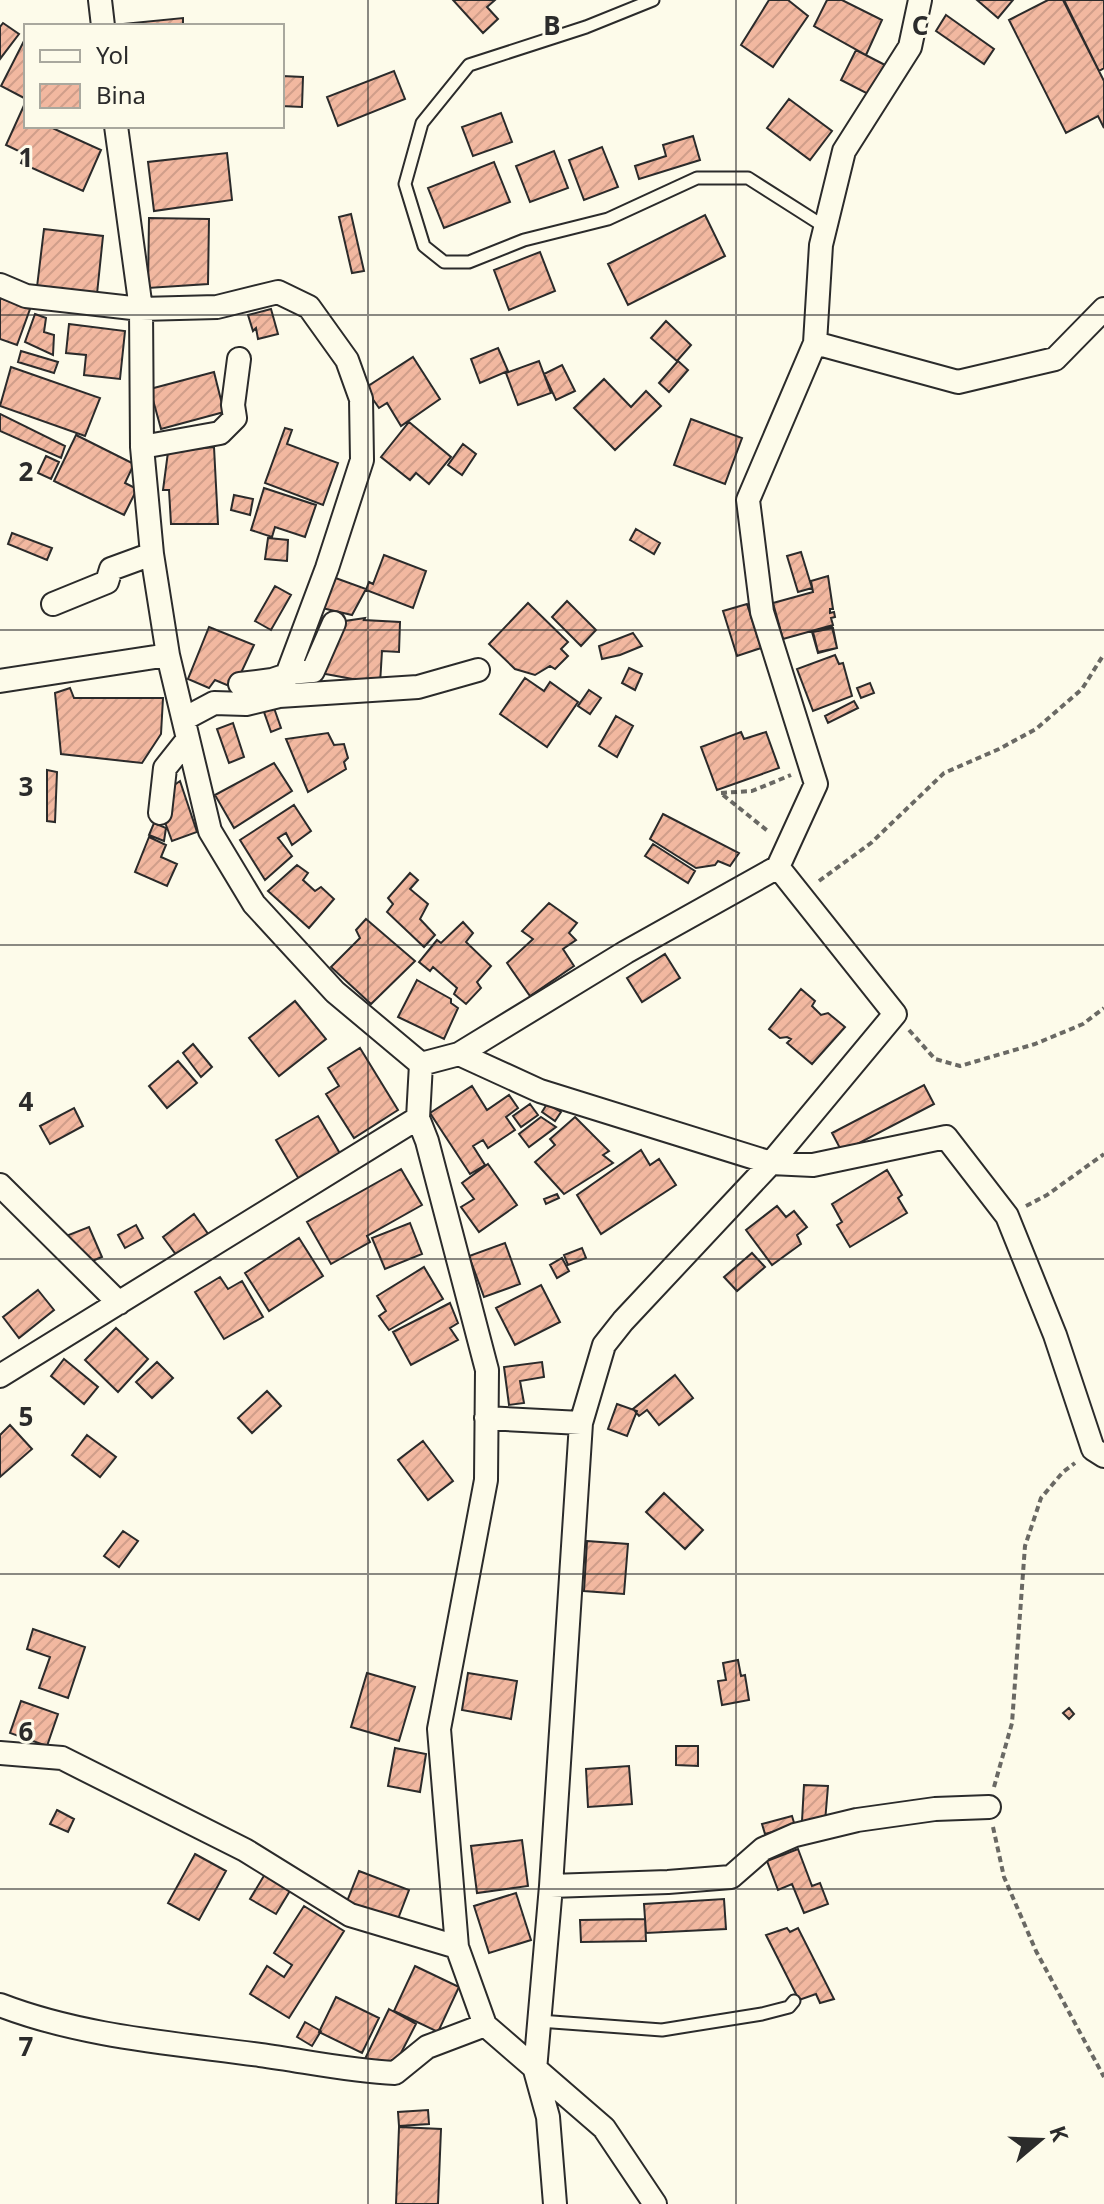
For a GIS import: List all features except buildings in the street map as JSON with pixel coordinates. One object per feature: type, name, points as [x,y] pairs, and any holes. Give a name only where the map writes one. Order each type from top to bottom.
[{"type":"street","points":[[100,0],[103,24]]},
{"type":"street","points":[[421,1064],[459,1054],[782,858],[816,784],[762,612],[748,500],[815,343],[821,245],[844,151],[910,47],[920,0]]},
{"type":"street","points":[[116,128],[141,309],[142,447],[152,554],[168,655],[210,831],[254,904],[335,992],[421,1064]]},
{"type":"street","points":[[0,285],[26,296],[141,309],[217,307],[278,292],[309,307],[347,360],[361,399],[362,460],[327,568],[284,682]]},
{"type":"street","points":[[815,343],[958,382],[1055,359],[1104,309]]},
{"type":"street","points":[[142,447],[220,433],[235,418],[233,405],[239,359]]},
{"type":"street","points":[[53,604],[107,582],[111,569],[152,554]]},
{"type":"street","points":[[160,813],[165,768],[186,729],[214,703],[246,704],[284,682],[313,671],[334,623]]},
{"type":"street","points":[[0,681],[168,655]]},
{"type":"street","points":[[240,684],[272,680],[418,687],[478,670]]},
{"type":"street","points":[[555,2204],[548,2117],[535,2070],[551,1886],[581,1423],[604,1345],[771,1163],[895,1014],[800,893],[782,858]]},
{"type":"street","points":[[459,1054],[540,1091],[771,1163],[813,1165],[946,1137],[1007,1216],[1098,1453]]},
{"type":"street","points":[[421,1064],[418,1118],[427,1141],[487,1370],[486,1480],[439,1729],[457,1947],[485,2025],[604,2128],[655,2204]]},
{"type":"street","points":[[0,1376],[418,1118]]},
{"type":"street","points":[[0,1185],[119,1303]]},
{"type":"street","points":[[486,1418],[581,1423]]},
{"type":"street","points":[[0,1753],[62,1758],[245,1850],[350,1915],[457,1947]]},
{"type":"street","points":[[551,1886],[731,1877],[763,1849],[795,1835],[857,1820],[935,1809],[989,1807]]},
{"type":"street","points":[[0,2005],[107,2035],[279,2057],[363,2072],[395,2073],[427,2047],[485,2025]]},
{"type":"lane","points":[[653,0],[586,27],[469,65],[422,123],[405,184],[424,246],[444,262],[469,262],[524,240],[608,219],[697,178],[748,178],[825,227]]},
{"type":"lane","points":[[539,2021],[662,2030],[762,2014],[789,2007],[794,2001]]},
{"type":"path","points":[[800,893],[871,843],[944,773],[1036,729],[1082,689],[1104,654]]},
{"type":"path","points":[[782,858],[721,793],[762,787],[782,780],[810,763]]},
{"type":"path","points":[[895,1014],[935,1059],[960,1066],[1035,1044],[1083,1024],[1104,1008]]},
{"type":"path","points":[[1007,1216],[1047,1195],[1104,1154]]},
{"type":"path","points":[[1098,1453],[1063,1472],[1041,1498],[1025,1546],[1012,1723],[989,1807],[1004,1877],[1036,1951],[1104,2077]]}]
